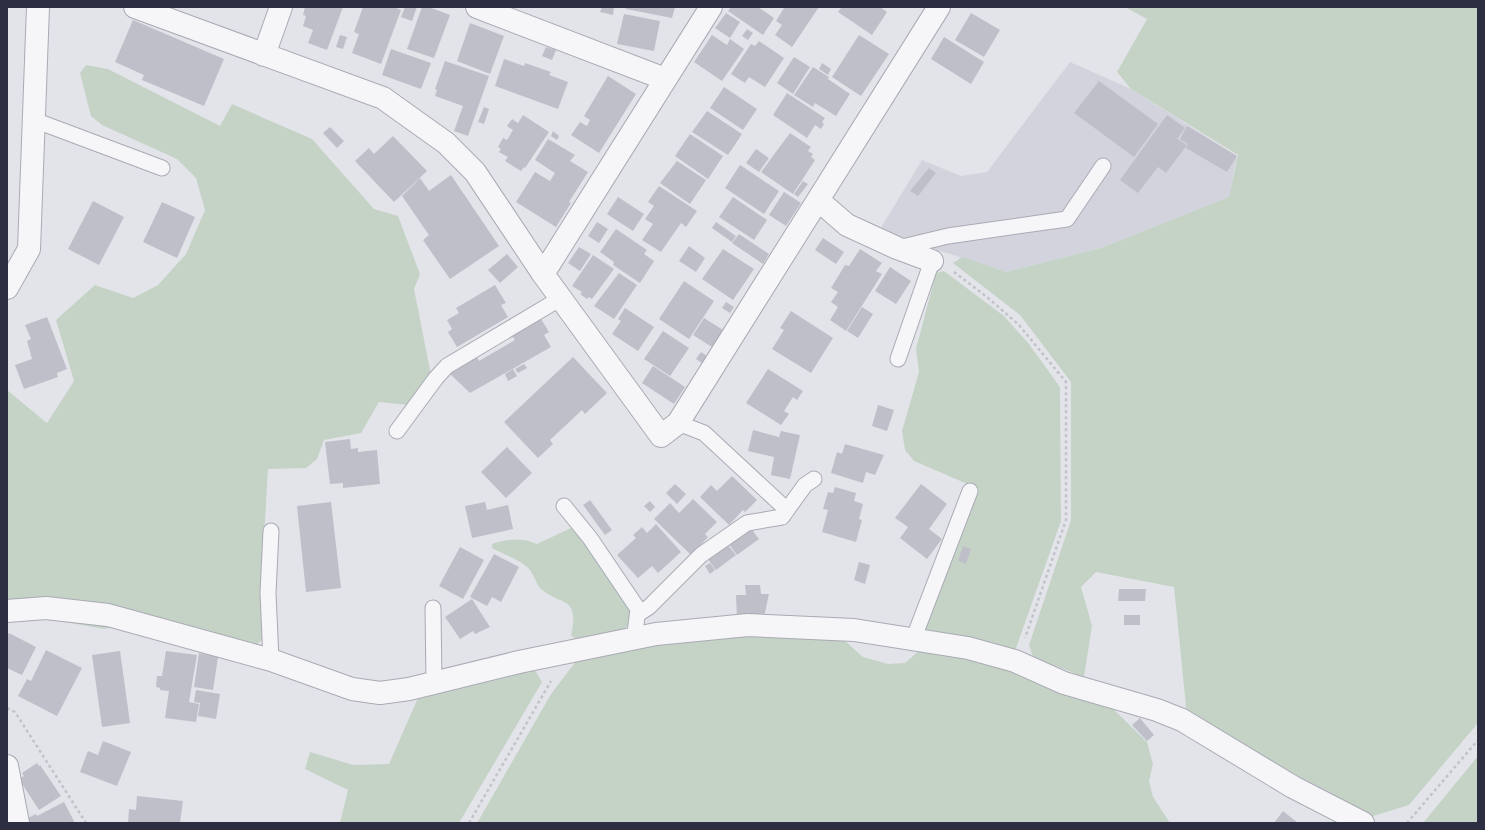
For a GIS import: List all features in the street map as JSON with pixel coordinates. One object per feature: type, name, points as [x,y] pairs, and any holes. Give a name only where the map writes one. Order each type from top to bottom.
[{"type":"street","points":[[7,288],[29,249],[38,7]]},
{"type":"street","points":[[135,7],[383,98],[446,143],[475,172],[544,274],[661,436],[678,422],[939,7]]},
{"type":"street","points":[[264,54],[281,7]]},
{"type":"street","points":[[477,7],[665,79]]},
{"type":"street","points":[[544,274],[711,7]]},
{"type":"street","points":[[818,200],[847,225],[897,248],[932,261]]},
{"type":"street","points":[[7,611],[46,608],[108,615],[271,660],[352,689],[380,693],[409,689],[564,652],[634,640],[656,634],[748,626],[854,630],[968,648],[1017,662],[1064,683],[1156,710],[1182,720],[1293,787],[1363,823]]},
{"type":"street","points":[[7,766],[18,823]]},
{"type":"lane","points":[[34,120],[162,168]]},
{"type":"lane","points":[[897,248],[948,236],[1067,219],[1103,166]]},
{"type":"lane","points":[[898,359],[932,261]]},
{"type":"lane","points":[[397,431],[436,378],[447,366],[561,298]]},
{"type":"lane","points":[[678,422],[704,433],[787,510]]},
{"type":"lane","points":[[638,614],[649,607],[701,555],[747,523],[782,517],[805,485],[814,479]]},
{"type":"lane","points":[[914,640],[970,491]]},
{"type":"lane","points":[[564,506],[599,551],[638,609],[634,640]]},
{"type":"lane","points":[[271,531],[268,593],[271,660]]},
{"type":"lane","points":[[433,608],[434,683]]},
{"type":"path","points":[[932,261],[946,266],[987,297],[1019,325],[1066,382],[1066,520],[1017,662]]},
{"type":"path","points":[[469,823],[558,669],[564,652]]},
{"type":"path","points":[[7,708],[15,712],[86,823]]},
{"type":"path","points":[[1406,823],[1478,740]]},
{"type":"shaded area","points":[[1070,62],[1131,89],[1237,156],[1229,197],[1101,248],[1006,272],[879,231],[922,160],[961,176],[987,172]]},
{"type":"green space","points":[[1125,7],[1478,7],[1478,723],[1409,805],[1373,816],[1187,717],[1174,587],[1096,572],[1081,587],[1092,626],[1084,677],[1033,657],[1029,645],[1071,520],[1071,382],[1020,315],[953,263],[962,257],[1006,272],[1101,248],[1229,197],[1238,155],[1131,89],[1117,72],[1147,19]]},
{"type":"green space","points":[[86,65],[108,69],[220,126],[232,104],[312,139],[374,209],[398,216],[420,274],[414,289],[431,375],[409,405],[379,402],[361,433],[324,440],[317,459],[306,468],[268,469],[262,572],[265,638],[257,644],[151,618],[104,629],[43,618],[7,619],[7,390],[47,423],[74,381],[56,320],[95,285],[133,298],[158,285],[186,254],[205,210],[196,178],[177,159],[102,125],[91,116],[80,73]]},
{"type":"green space","points":[[944,271],[1004,316],[1029,344],[1060,387],[1061,521],[1015,651],[924,631],[979,489],[914,461],[905,450],[902,431],[919,372],[916,349],[936,273]]},
{"type":"green space","points":[[571,528],[582,536],[630,607],[630,617],[627,626],[622,631],[577,640],[571,635],[573,613],[571,608],[540,588],[527,567],[515,559],[492,548],[492,544],[509,540],[526,540],[537,544]]},
{"type":"green space","points":[[768,635],[845,641],[863,657],[888,664],[905,663],[922,648],[963,654],[1105,701],[1147,742],[1153,764],[1149,781],[1153,797],[1170,823],[477,823],[551,694],[580,656],[720,636]]},
{"type":"green space","points":[[532,665],[542,682],[459,823],[340,823],[348,790],[305,769],[310,752],[353,765],[389,764],[418,698]]},
{"type":"green space","points":[[1478,756],[1478,823],[1423,823]]},
{"type":"building","points":[[305,7],[343,7],[327,50],[308,43],[313,30],[303,26],[306,16],[303,15]]},
{"type":"building","points":[[363,7],[394,7],[401,10],[381,64],[352,53],[359,34],[354,32]]},
{"type":"building","points":[[405,7],[417,7],[412,21],[401,17]]},
{"type":"building","points":[[422,7],[429,7],[450,15],[434,58],[407,49]]},
{"type":"building","points":[[602,7],[614,7],[613,15],[600,12]]},
{"type":"building","points":[[626,7],[675,7],[672,18],[626,9]]},
{"type":"building","points":[[731,7],[758,7],[774,18],[763,35],[728,11]]},
{"type":"building","points":[[782,7],[819,7],[792,47],[775,35],[782,25],[776,21],[784,8]]},
{"type":"building","points":[[842,7],[880,7],[887,12],[872,35],[838,12]]},
{"type":"building","points":[[726,13],[740,22],[730,38],[715,28]]},
{"type":"building","points":[[971,13],[1000,30],[984,57],[955,40]]},
{"type":"building","points":[[624,14],[660,21],[654,51],[617,44]]},
{"type":"building","points":[[133,20],[224,59],[204,106],[142,80],[144,75],[115,62]]},
{"type":"building","points":[[470,23],[504,36],[490,74],[457,61]]},
{"type":"building","points":[[747,29],[753,33],[748,40],[742,36]]},
{"type":"building","points":[[340,35],[347,37],[343,49],[336,47]]},
{"type":"building","points":[[712,35],[727,45],[730,39],[744,49],[722,81],[694,62]]},
{"type":"building","points":[[859,35],[889,54],[861,96],[832,77]]},
{"type":"building","points":[[944,37],[984,62],[971,84],[931,59]]},
{"type":"building","points":[[759,41],[784,58],[765,87],[749,77],[745,83],[731,74],[751,44],[755,46]]},
{"type":"building","points":[[546,47],[556,50],[552,60],[542,56]]},
{"type":"building","points":[[391,49],[431,63],[421,89],[382,75]]},
{"type":"building","points":[[794,57],[810,67],[793,94],[777,83]]},
{"type":"building","points":[[504,59],[524,66],[525,63],[551,72],[549,75],[568,82],[558,109],[495,86]]},
{"type":"building","points":[[445,61],[489,76],[468,136],[454,131],[463,106],[435,96],[437,90],[435,89]]},
{"type":"building","points":[[822,63],[831,69],[828,75],[819,69]]},
{"type":"building","points":[[813,67],[829,77],[828,79],[850,94],[836,116],[815,103],[813,107],[794,95]]},
{"type":"building","points":[[608,76],[636,94],[599,153],[571,135],[580,122],[587,126],[590,120],[584,116]]},
{"type":"building","points":[[1099,81],[1158,124],[1134,157],[1074,113]]},
{"type":"building","points":[[724,87],[757,109],[743,130],[710,108]]},
{"type":"building","points":[[787,93],[825,118],[822,122],[824,124],[821,129],[815,125],[807,138],[773,115]]},
{"type":"building","points":[[484,107],[489,109],[484,124],[478,122]]},
{"type":"building","points":[[707,111],[742,134],[728,155],[692,132]]},
{"type":"building","points":[[523,115],[549,132],[525,168],[524,167],[521,171],[505,161],[508,157],[499,152],[501,149],[498,147],[503,138],[507,140],[513,130],[507,126],[512,119],[518,123]]},
{"type":"building","points":[[1167,115],[1185,128],[1178,138],[1176,138],[1187,145],[1166,173],[1158,167],[1138,193],[1120,180]]},
{"type":"building","points":[[1187,126],[1237,156],[1227,172],[1186,148],[1188,144],[1180,139]]},
{"type":"building","points":[[330,127],[344,141],[337,148],[323,133]]},
{"type":"building","points":[[553,131],[559,136],[557,140],[551,136]]},
{"type":"building","points":[[790,133],[811,147],[808,151],[813,154],[811,157],[815,160],[793,194],[761,172]]},
{"type":"building","points":[[690,134],[723,156],[708,179],[675,156]]},
{"type":"building","points":[[393,136],[427,171],[394,202],[355,161],[369,148],[374,154]]},
{"type":"building","points":[[548,139],[575,155],[570,161],[588,172],[569,202],[571,203],[556,227],[516,202],[535,172],[550,181],[555,173],[535,160]]},
{"type":"building","points":[[756,149],[769,158],[759,172],[746,163]]},
{"type":"building","points":[[677,161],[706,180],[690,204],[660,183]]},
{"type":"building","points":[[740,165],[779,191],[764,214],[725,188]]},
{"type":"building","points":[[929,168],[936,173],[918,196],[910,191]]},
{"type":"building","points":[[451,175],[499,246],[450,279],[423,240],[429,235],[402,196],[420,178],[429,191]]},
{"type":"building","points":[[803,181],[808,184],[798,197],[794,194]]},
{"type":"building","points":[[659,186],[697,211],[686,227],[681,223],[661,252],[642,240],[653,224],[645,219],[654,206],[648,202]]},
{"type":"building","points":[[784,192],[801,203],[786,226],[769,215]]},
{"type":"building","points":[[618,197],[644,214],[633,231],[607,214]]},
{"type":"building","points":[[733,197],[767,220],[754,240],[719,217]]},
{"type":"building","points":[[93,201],[124,217],[99,265],[68,249]]},
{"type":"building","points":[[162,202],[195,217],[177,258],[143,242]]},
{"type":"building","points":[[597,222],[608,229],[599,243],[588,236]]},
{"type":"building","points":[[716,222],[736,236],[732,242],[712,228]]},
{"type":"building","points":[[616,229],[647,250],[644,254],[654,261],[640,283],[613,265],[614,262],[600,252]]},
{"type":"building","points":[[739,234],[769,254],[763,264],[732,243]]},
{"type":"building","points":[[823,238],[844,252],[836,264],[815,250]]},
{"type":"building","points":[[689,246],[705,258],[696,272],[679,261]]},
{"type":"building","points":[[579,247],[591,254],[580,271],[568,263]]},
{"type":"building","points":[[723,249],[754,269],[733,300],[702,279]]},
{"type":"building","points":[[860,249],[882,263],[876,271],[882,274],[846,331],[830,320],[838,307],[831,302],[838,292],[831,288],[845,265],[849,266]]},
{"type":"building","points":[[507,254],[518,267],[500,283],[488,270]]},
{"type":"building","points":[[593,255],[614,269],[592,299],[589,297],[587,299],[580,294],[582,292],[572,286]]},
{"type":"building","points":[[890,267],[911,281],[896,304],[875,291]]},
{"type":"building","points":[[619,273],[637,285],[614,319],[594,306]]},
{"type":"building","points":[[684,281],[714,301],[689,339],[659,319]]},
{"type":"building","points":[[495,285],[506,303],[501,305],[508,317],[457,347],[448,332],[452,329],[447,320],[459,313],[456,308]]},
{"type":"building","points":[[726,302],[734,307],[730,313],[722,308]]},
{"type":"building","points":[[862,307],[873,314],[858,338],[847,331]]},
{"type":"building","points":[[625,308],[654,327],[638,351],[612,334],[621,321],[618,319]]},
{"type":"building","points":[[791,311],[833,338],[811,373],[772,349],[784,330],[780,328]]},
{"type":"building","points":[[47,317],[67,369],[57,373],[58,377],[24,389],[15,365],[32,359],[27,341],[31,339],[25,325]]},
{"type":"building","points":[[704,318],[723,330],[712,347],[693,335]]},
{"type":"building","points":[[541,319],[549,332],[544,335],[551,347],[470,393],[449,373],[477,357],[479,361],[515,340],[512,336]]},
{"type":"building","points":[[663,331],[689,348],[670,376],[644,359]]},
{"type":"building","points":[[701,352],[707,356],[702,363],[696,359]]},
{"type":"building","points":[[573,357],[607,393],[585,414],[582,410],[550,440],[553,444],[538,458],[504,422]]},
{"type":"building","points":[[524,364],[527,368],[518,373],[515,369]]},
{"type":"building","points":[[653,366],[685,387],[674,404],[642,383]]},
{"type":"building","points":[[513,369],[517,376],[508,381],[505,374]]},
{"type":"building","points":[[768,369],[803,391],[797,400],[793,397],[784,411],[789,414],[781,425],[746,403]]},
{"type":"building","points":[[878,405],[894,410],[887,431],[872,426]]},
{"type":"building","points":[[753,430],[779,437],[781,431],[800,435],[790,479],[771,475],[774,457],[748,451]]},
{"type":"building","points":[[350,439],[351,449],[358,448],[358,452],[377,450],[380,484],[343,488],[343,483],[330,484],[325,442]]},
{"type":"building","points":[[845,444],[884,455],[875,475],[866,472],[863,483],[831,473],[837,452],[842,454]]},
{"type":"building","points":[[507,447],[532,473],[506,498],[481,472]]},
{"type":"building","points":[[732,476],[757,500],[745,512],[743,510],[729,525],[700,497],[711,485],[717,491]]},
{"type":"building","points":[[675,484],[686,494],[677,504],[666,493]]},
{"type":"building","points":[[921,484],[947,504],[929,529],[942,539],[927,559],[900,538],[908,527],[895,518]]},
{"type":"building","points":[[835,487],[856,493],[854,501],[863,504],[859,519],[862,520],[856,542],[822,532],[828,510],[823,509],[828,492],[833,493]]},
{"type":"building","points":[[693,499],[717,522],[705,534],[708,537],[691,555],[654,519],[670,503],[679,513]]},
{"type":"building","points":[[590,500],[612,530],[605,535],[583,505]]},
{"type":"building","points":[[650,501],[655,507],[650,512],[644,506]]},
{"type":"building","points":[[331,502],[341,588],[306,592],[297,506]]},
{"type":"building","points":[[485,502],[487,510],[508,505],[513,529],[472,538],[465,506]]},
{"type":"building","points":[[656,524],[681,552],[658,573],[652,566],[638,578],[617,555],[636,538],[633,535],[642,527],[647,533]]},
{"type":"building","points":[[750,527],[759,539],[737,555],[728,543]]},
{"type":"building","points":[[727,544],[736,555],[716,570],[707,558]]},
{"type":"building","points":[[963,546],[971,549],[966,564],[958,561]]},
{"type":"building","points":[[460,547],[484,560],[463,599],[439,586]]},
{"type":"building","points":[[494,554],[519,567],[501,602],[492,597],[487,606],[470,597]]},
{"type":"building","points":[[859,562],[870,565],[865,584],[854,580]]},
{"type":"building","points":[[710,563],[715,570],[710,574],[705,566]]},
{"type":"building","points":[[745,585],[760,585],[761,594],[769,594],[764,617],[737,618],[736,595],[746,595]]},
{"type":"building","points":[[1119,589],[1146,589],[1145,601],[1118,601]]},
{"type":"building","points":[[472,599],[490,627],[475,634],[473,631],[460,639],[445,617]]},
{"type":"building","points":[[1124,615],[1140,615],[1140,625],[1124,625]]},
{"type":"building","points":[[9,633],[36,647],[22,675],[7,668],[7,637]]},
{"type":"building","points":[[46,650],[82,668],[57,716],[18,696],[27,679],[31,681]]},
{"type":"building","points":[[120,651],[130,723],[102,727],[92,655]]},
{"type":"building","points":[[166,651],[197,655],[189,702],[199,704],[196,722],[165,718],[169,691],[160,690],[160,688],[156,687],[157,676],[162,676]]},
{"type":"building","points":[[199,653],[218,657],[213,690],[194,687]]},
{"type":"building","points":[[196,690],[220,694],[216,719],[198,716],[200,703],[194,702]]},
{"type":"building","points":[[1140,718],[1154,735],[1147,741],[1132,725]]},
{"type":"building","points":[[103,741],[131,752],[117,786],[80,772],[88,751],[98,755]]},
{"type":"building","points":[[37,763],[39,766],[40,765],[61,796],[39,810],[19,779],[24,776],[22,773]]},
{"type":"building","points":[[137,796],[183,801],[180,823],[128,823],[129,809],[136,810]]},
{"type":"building","points":[[64,802],[75,823],[29,823],[28,818],[36,814],[37,816]]},
{"type":"building","points":[[1283,811],[1298,823],[1274,823]]}]
